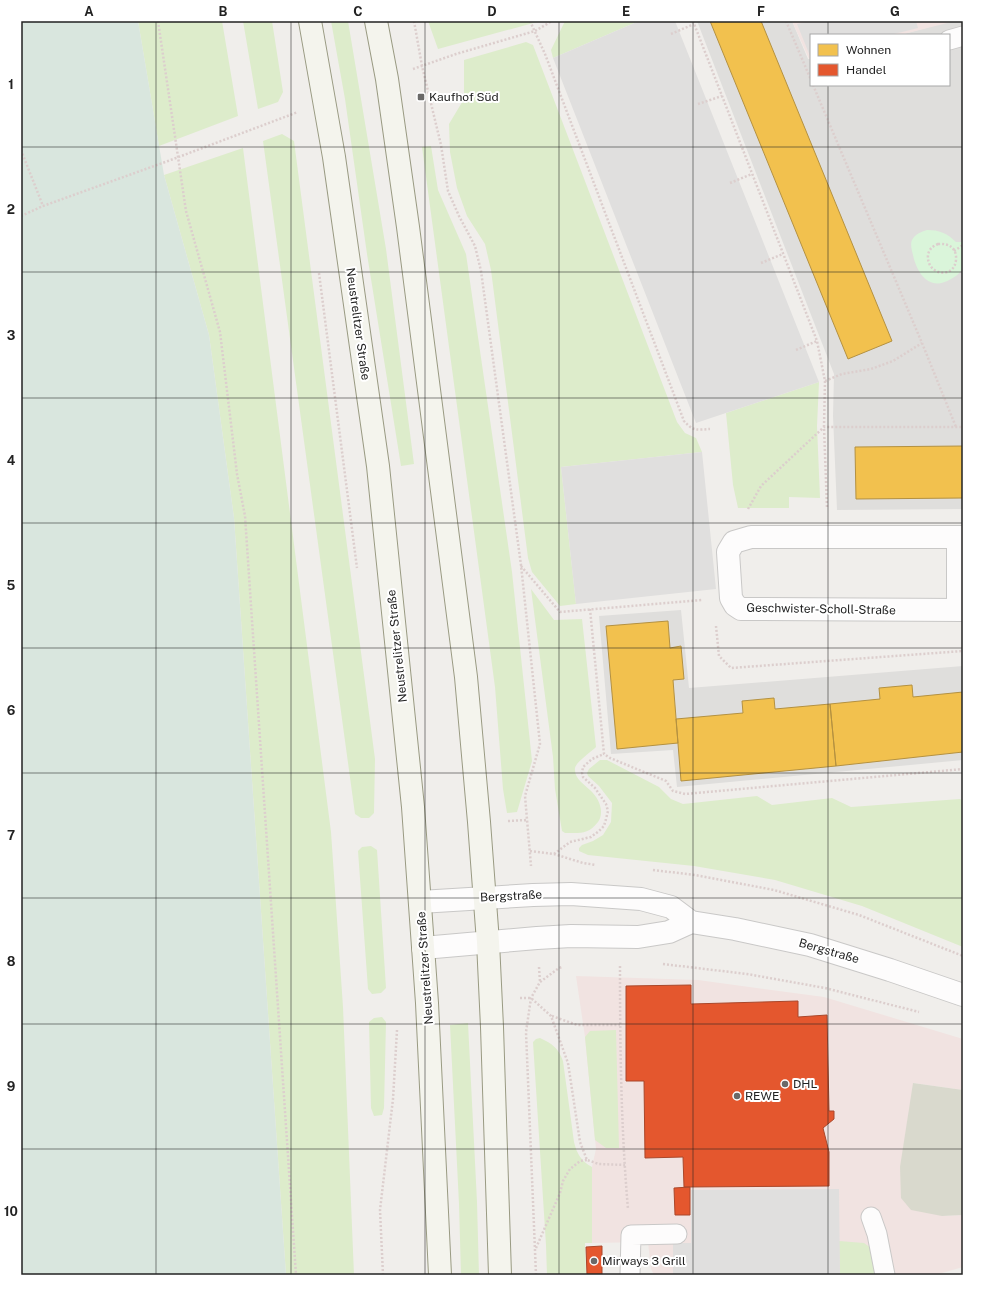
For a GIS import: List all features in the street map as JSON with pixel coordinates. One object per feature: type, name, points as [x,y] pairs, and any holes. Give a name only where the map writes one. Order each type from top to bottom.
[{"type":"main road","name":"Neustrelitzer Straße","points":[[310,21],[334,157],[378,466],[413,807],[433,1117],[440,1275]]},
{"type":"main road","points":[[376,21],[387,79],[408,227],[466,676],[488,942],[493,1042],[500,1275]]},
{"type":"street","name":"Geschwister-Scholl-Straße","points":[[751,537],[960,537],[961,610],[741,609],[722,599],[728,552],[734,542],[751,537]]},
{"type":"street","name":"Bergstraße","points":[[420,902],[485,897],[570,894],[641,898],[671,907],[691,922],[735,929],[810,945],[963,995]]},
{"type":"street","points":[[423,948],[571,936],[638,937],[669,932],[691,922]]},
{"type":"lane","points":[[950,40],[963,36]]},
{"type":"lane","points":[[872,1217],[877,1234],[884,1275]]},
{"type":"lane","points":[[630,1275],[630,1235],[677,1234]]},
{"type":"path","points":[[158,21],[186,211],[220,332],[237,474],[245,516],[296,1275]]},
{"type":"path","points":[[414,21],[422,66],[441,144],[448,191],[475,246],[481,271],[521,565],[540,744],[526,796],[530,851],[554,854],[583,864],[598,865]]},
{"type":"path","points":[[530,21],[684,420],[690,427],[696,430],[710,429]]},
{"type":"path","points":[[422,66],[456,54],[535,31],[552,21]]},
{"type":"path","points":[[786,21],[810,77]]},
{"type":"path","points":[[671,34],[693,23],[818,342],[825,381],[824,427],[827,508]]},
{"type":"path","points":[[813,86],[956,427]]},
{"type":"path","points":[[698,104],[722,96]]},
{"type":"path","points":[[21,216],[43,206],[325,102]]},
{"type":"path","points":[[21,150],[43,206]]},
{"type":"path","points":[[730,183],[752,174]]},
{"type":"path","points":[[944,244],[950,246],[954,251],[956,258],[953,269],[948,272],[936,271],[932,268],[929,263],[929,251],[933,246],[944,244]]},
{"type":"path","points":[[954,251],[963,245]]},
{"type":"path","points":[[761,263],[783,254]]},
{"type":"path","points":[[319,270],[358,569]]},
{"type":"path","points":[[796,350],[818,342]]},
{"type":"path","points":[[825,381],[842,374],[871,369],[893,361],[922,343]]},
{"type":"path","points":[[746,514],[761,486],[824,427],[963,427]]},
{"type":"path","points":[[521,565],[560,612],[722,599],[719,656],[731,668],[963,651]]},
{"type":"path","points":[[590,609],[604,754]]},
{"type":"path","points":[[554,854],[570,842],[591,837],[604,826],[608,811],[606,804],[582,773],[583,767],[592,759],[604,754]]},
{"type":"path","points":[[604,754],[610,758],[666,781],[673,791],[685,794],[963,769]]},
{"type":"path","points":[[650,870],[695,875],[774,890],[859,915],[963,956]]},
{"type":"path","points":[[620,961],[620,1025],[625,1164],[630,1235]]},
{"type":"path","points":[[659,964],[746,974],[825,988],[921,1013]]},
{"type":"path","points":[[536,1275],[526,1032],[531,998],[540,982]]},
{"type":"path","points":[[531,998],[551,1016],[578,1025],[620,1025]]},
{"type":"path","points":[[551,1016],[568,1063],[580,1142],[587,1160]]},
{"type":"path","points":[[383,1275],[380,1210],[392,1107],[398,1028]]},
{"type":"path","points":[[535,1251],[560,1193],[563,1181],[570,1169],[580,1161],[587,1160],[599,1164],[625,1164]]},
{"type":"shaded area","points":[[21,21],[138,21],[164,175],[209,335],[234,518],[286,1275],[21,1275]]},
{"type":"shaded area","points":[[639,21],[675,21],[819,382],[696,423],[553,58]]},
{"type":"shaded area","points":[[697,21],[792,21],[808,59],[810,59],[810,86],[950,86],[950,34],[904,34],[951,21],[963,21],[963,509],[837,510],[833,416],[834,374]]},
{"type":"shaded area","points":[[792,21],[951,21],[904,34],[810,34],[809,59]]},
{"type":"shaded area","points":[[810,21],[916,21],[918,28],[894,34],[810,34],[810,56],[797,24]]},
{"type":"shaded area","points":[[702,452],[716,589],[576,604],[561,467]]},
{"type":"shaded area","points":[[681,610],[689,688],[963,666],[963,760],[677,787],[673,750],[611,754],[599,616]]},
{"type":"shaded area","points":[[576,976],[698,980],[824,997],[963,1039],[963,1090],[913,1083],[942,1216],[963,1215],[963,1267],[935,1275],[654,1275],[651,1269],[648,1242],[592,1243],[592,1167],[596,1149],[585,1037]]},
{"type":"shaded area","points":[[913,1083],[963,1090],[963,1215],[942,1216],[911,1210],[901,1198],[900,1167]]},
{"type":"shaded area","points":[[839,1189],[840,1275],[673,1275],[673,1243],[691,1243],[691,1190]]},
{"type":"green space","points":[[138,21],[222,21],[238,116],[159,146]]},
{"type":"green space","points":[[243,21],[272,21],[283,92],[278,102],[258,109]]},
{"type":"green space","points":[[331,21],[348,21],[386,249],[414,464],[401,466],[367,254],[345,99]]},
{"type":"green space","points":[[428,21],[536,21],[537,22],[438,49]]},
{"type":"green space","points":[[565,21],[639,21],[553,58],[551,50]]},
{"type":"green space","points":[[526,42],[533,45],[677,422],[685,433],[696,438],[702,452],[561,467],[576,604],[560,606],[532,572],[528,558],[491,270],[485,244],[467,216],[457,188],[450,152],[449,124],[464,99],[464,60]]},
{"type":"green space","points":[[282,134],[294,141],[375,759],[374,813],[369,818],[361,818],[355,814],[263,141]]},
{"type":"green space","points":[[431,146],[438,190],[466,254],[512,572],[532,761],[517,812],[507,813],[503,789],[495,687],[422,147]]},
{"type":"green space","points":[[243,148],[331,832],[343,1007],[354,1275],[286,1275],[234,518],[209,335],[164,175]]},
{"type":"green space","points":[[927,230],[939,231],[946,234],[956,242],[963,242],[963,266],[955,277],[944,282],[931,282],[926,279],[921,274],[915,262],[911,248],[912,240],[920,232]]},
{"type":"green space","points":[[819,382],[817,426],[820,498],[789,497],[789,508],[738,508],[733,485],[726,413]]},
{"type":"green space","points":[[531,589],[554,620],[582,619],[596,747],[578,763],[575,768],[575,772],[580,781],[596,797],[601,810],[598,822],[591,829],[583,832],[565,833],[562,831],[555,789],[553,757]]},
{"type":"green space","points":[[600,760],[607,760],[659,787],[671,799],[683,804],[757,796],[772,805],[832,798],[851,807],[960,799],[963,801],[963,947],[862,906],[775,880],[694,866],[588,855],[579,851],[579,848],[582,845],[603,835],[611,822],[612,803],[587,773],[589,769]]},
{"type":"green space","points":[[371,846],[377,850],[386,988],[381,993],[372,994],[368,989],[358,851],[362,847]]},
{"type":"green space","points":[[382,1017],[386,1022],[384,1108],[382,1115],[374,1116],[371,1108],[369,1022],[374,1018]]},
{"type":"green space","points":[[468,1023],[479,1275],[461,1275],[450,1025]]},
{"type":"green space","points":[[616,1030],[619,1148],[606,1148],[595,1140],[585,1037],[590,1031]]},
{"type":"green space","points":[[540,1038],[554,1047],[563,1061],[574,1142],[580,1157],[592,1167],[592,1243],[585,1243],[586,1275],[547,1275],[533,1042]]},
{"type":"green space","points":[[839,1241],[864,1243],[871,1248],[876,1275],[840,1275]]},
{"type":"building: Wohnen","points":[[710,21],[761,21],[892,341],[848,359]]},
{"type":"building: Wohnen","points":[[963,446],[963,498],[856,499],[855,447]]},
{"type":"building: Wohnen","points":[[668,621],[670,648],[681,646],[684,679],[673,680],[678,743],[617,749],[606,626]]},
{"type":"building: Wohnen","points":[[912,685],[913,697],[963,692],[963,752],[836,766],[830,704],[880,699],[879,688]]},
{"type":"building: Wohnen","points":[[774,698],[775,709],[830,704],[836,766],[681,781],[676,719],[743,713],[742,701]]},
{"type":"building: Handel","name":"REWE","points":[[691,985],[691,1004],[798,1001],[798,1017],[827,1015],[829,1111],[834,1111],[834,1119],[823,1128],[829,1152],[829,1186],[684,1187],[683,1157],[645,1158],[644,1081],[626,1081],[626,986]]},
{"type":"building: Handel","points":[[690,1187],[690,1215],[675,1215],[674,1188]]},
{"type":"building: Handel","name":"Mirways 3 Grill","points":[[602,1246],[602,1275],[587,1275],[586,1247]]},
{"type":"place","name":"Kaufhof Süd","points":[[421,97]]},
{"type":"place","name":"DHL","points":[[785,1084]]},
{"type":"place","name":"REWE","points":[[737,1096]]},
{"type":"place","name":"Mirways 3 Grill","points":[[594,1261]]}]
